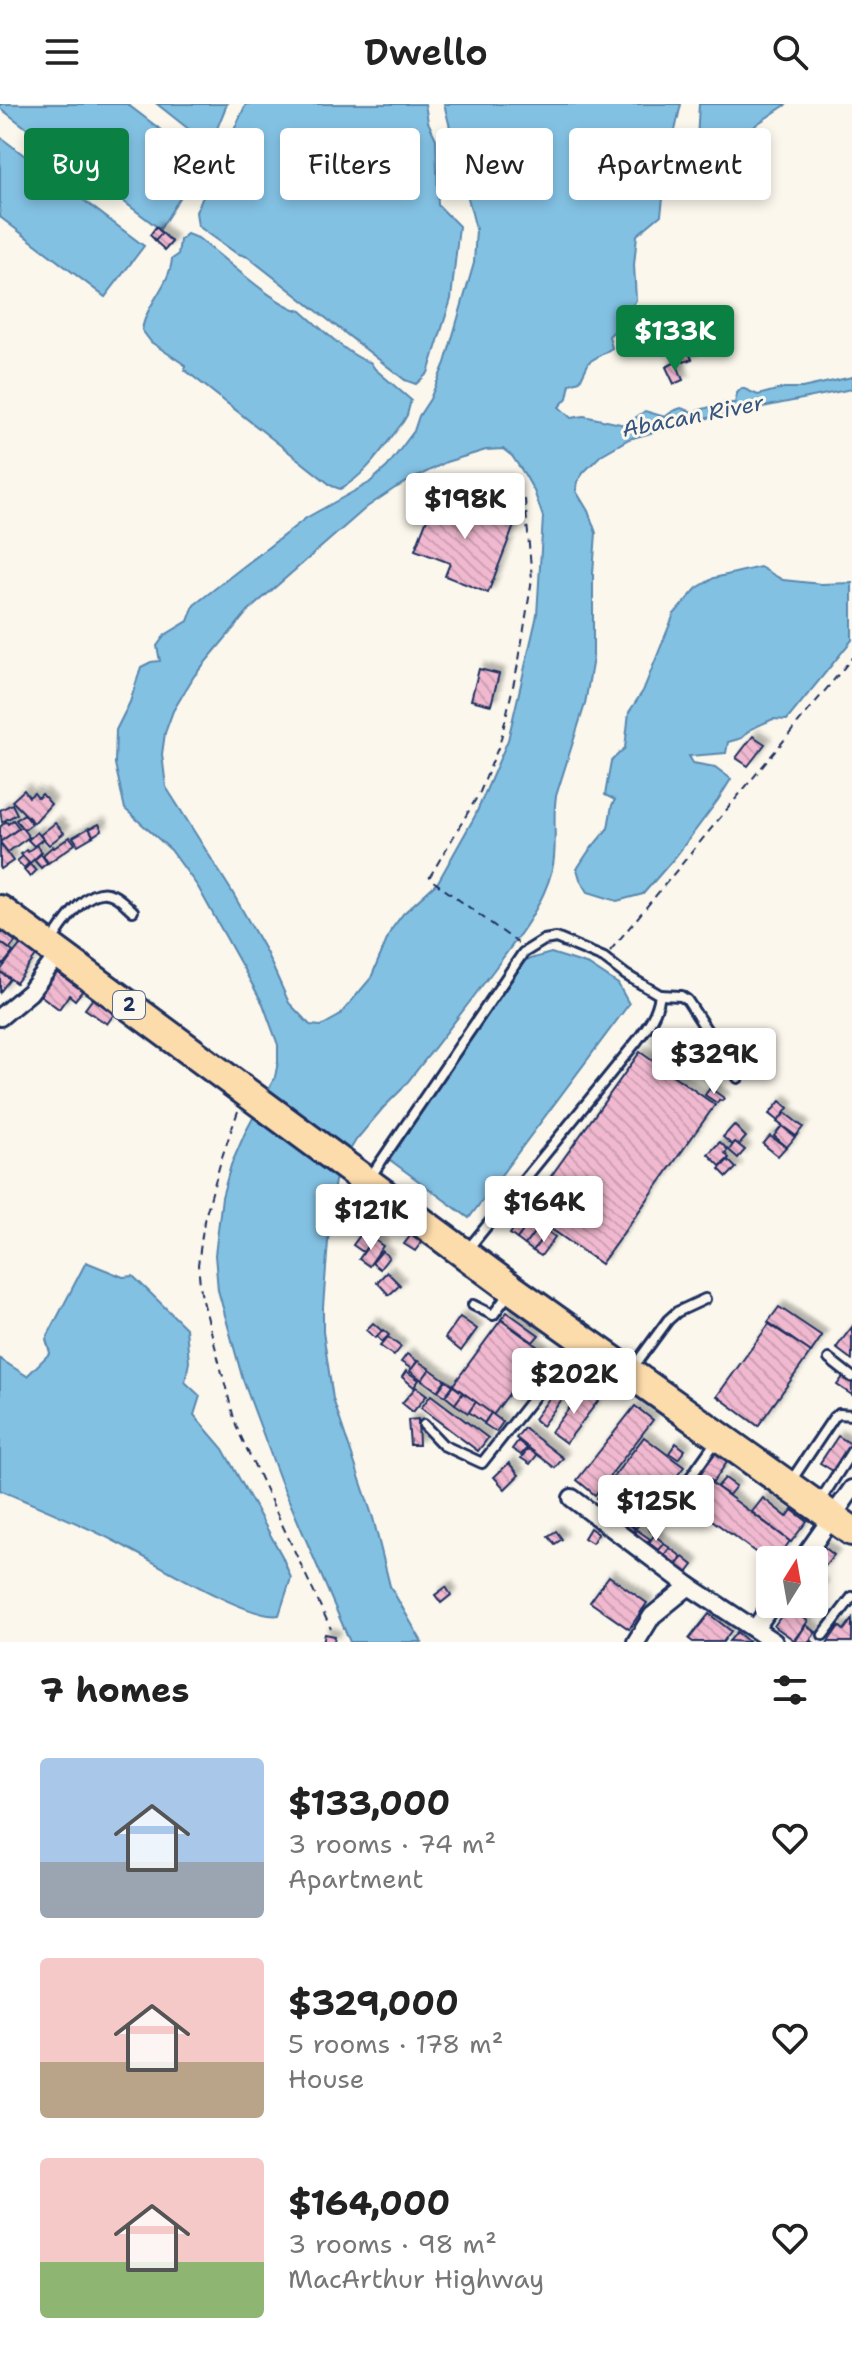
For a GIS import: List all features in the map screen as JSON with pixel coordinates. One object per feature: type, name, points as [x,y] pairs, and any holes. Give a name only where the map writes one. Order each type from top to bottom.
[{"type":"highway","name":"2","points":[[0,910],[512,1289],[833,1518]]},
{"type":"street","points":[[0,1017],[30,992],[54,950]]},
{"type":"street","points":[[812,1546],[852,1489]]},
{"type":"street","points":[[572,1498],[689,1586],[774,1642]]},
{"type":"street","points":[[636,1642],[652,1616],[689,1586]]},
{"type":"street","points":[[755,1629],[762,1618]]},
{"type":"lane","points":[[54,950],[72,912],[96,894],[112,894],[133,911]]},
{"type":"lane","points":[[357,1173],[523,953],[544,940],[556,938],[604,958],[660,995],[681,996],[687,1000],[738,1078]]},
{"type":"lane","points":[[465,1252],[637,1041],[658,1009],[660,995]]},
{"type":"lane","points":[[473,1305],[493,1315],[512,1289]]},
{"type":"lane","points":[[629,1373],[668,1320],[677,1312],[705,1299]]},
{"type":"lane","points":[[424,1425],[443,1445],[482,1463],[580,1338]]},
{"type":"lane","points":[[829,1359],[852,1377]]},
{"type":"lane","points":[[788,1485],[834,1417],[839,1414],[852,1415]]},
{"type":"lane","points":[[655,1527],[719,1437]]},
{"type":"lane","points":[[833,1518],[852,1451]]},
{"type":"lane","points":[[823,1635],[852,1597]]},
{"type":"path","points":[[510,475],[525,500],[527,515],[532,579],[528,615],[500,743],[480,792],[429,878],[517,941]]},
{"type":"path","points":[[604,958],[852,658]]},
{"type":"path","points":[[252,1096],[222,1157],[204,1221],[198,1265],[201,1293],[236,1426],[331,1629]]},
{"type":"water","points":[[0,104],[127,104],[158,128],[145,128],[145,200],[179,200],[160,229],[122,200],[129,200],[129,128],[26,128],[0,108]]},
{"type":"water","points":[[157,104],[227,104],[217,128],[187,128]]},
{"type":"water","points":[[246,104],[425,104],[428,122],[436,139],[436,200],[459,226],[451,299],[428,373],[416,384],[405,380],[248,257],[236,253],[198,226],[196,212],[202,200],[264,200],[264,128],[235,128]]},
{"type":"water","name":"Abacan River","points":[[444,104],[681,104],[676,128],[569,128],[569,200],[663,200],[661,215],[637,235],[634,265],[636,300],[621,325],[609,336],[612,348],[589,362],[580,381],[570,384],[567,398],[559,407],[571,418],[584,416],[625,425],[645,411],[665,417],[681,408],[693,412],[735,403],[737,393],[742,388],[758,395],[852,377],[852,389],[698,420],[629,439],[601,455],[577,482],[576,491],[596,533],[593,658],[585,704],[556,796],[554,861],[548,884],[519,935],[459,1016],[402,1089],[356,1140],[335,1181],[323,1307],[323,1332],[333,1399],[373,1518],[390,1586],[422,1642],[350,1642],[281,1482],[243,1380],[218,1290],[215,1255],[222,1197],[245,1133],[275,1077],[278,1045],[263,1004],[198,887],[171,850],[125,809],[115,764],[116,730],[130,702],[141,667],[160,661],[157,646],[165,635],[188,621],[194,605],[306,518],[369,483],[387,467],[414,431],[430,399],[445,363],[474,263],[476,229],[469,200],[553,200],[553,128],[450,128]],"holes":[[[503,449],[525,475],[543,517],[537,615],[508,740],[475,816],[438,882],[403,914],[391,930],[371,978],[339,1016],[321,1026],[310,1025],[289,1003],[266,952],[231,890],[166,787],[162,754],[173,711],[194,676],[248,611],[367,507],[395,488],[446,462],[486,450]]]},
{"type":"water","points":[[699,104],[787,104],[753,128],[698,128]]},
{"type":"water","points":[[0,137],[24,155],[24,200],[83,200],[144,246],[105,297],[0,217]]},
{"type":"water","points":[[187,234],[198,238],[277,300],[301,311],[344,348],[370,362],[411,400],[403,422],[375,459],[350,483],[340,489],[332,486],[185,370],[185,365],[151,342],[142,330],[167,277],[172,259],[178,255],[180,240]]},
{"type":"water","points":[[760,567],[783,580],[852,583],[852,640],[787,720],[773,719],[751,729],[742,738],[728,742],[726,753],[689,756],[693,763],[715,767],[731,779],[676,856],[643,894],[617,901],[588,892],[577,869],[608,828],[615,800],[605,795],[611,761],[625,748],[629,712],[643,691],[674,614],[697,588],[714,578]]},
{"type":"water","points":[[551,953],[589,965],[618,984],[629,1004],[469,1218],[386,1157],[433,1094],[487,1010],[526,960]]},
{"type":"water","points":[[86,1262],[123,1277],[133,1276],[186,1328],[189,1362],[185,1382],[200,1396],[194,1415],[223,1449],[291,1578],[279,1615],[246,1609],[223,1599],[104,1536],[0,1490],[0,1359],[27,1376],[50,1353],[46,1339]]},
{"type":"building","points":[[156,227],[162,233],[155,240],[150,235]]},
{"type":"building","points":[[162,233],[172,242],[165,250],[155,241]]},
{"type":"building","points":[[687,349],[692,359],[684,362],[680,353]]},
{"type":"building","points":[[676,362],[683,380],[674,384],[666,367]]},
{"type":"building","points":[[437,493],[515,523],[488,593],[445,576],[450,563],[415,550]]},
{"type":"building","points":[[479,669],[499,674],[491,705],[471,700]]},
{"type":"building","points":[[753,736],[765,744],[748,766],[736,758]]},
{"type":"building","points":[[24,790],[29,797],[34,793],[38,798],[42,794],[51,804],[34,823],[12,801]]},
{"type":"building","points":[[12,804],[17,814],[2,822],[0,810]]},
{"type":"building","points":[[24,814],[32,824],[24,830],[16,820]]},
{"type":"building","points":[[13,820],[19,828],[0,842],[0,827],[6,821],[8,824]]},
{"type":"building","points":[[55,823],[64,833],[49,845],[40,835]]},
{"type":"building","points":[[99,824],[102,830],[93,836],[89,829]]},
{"type":"building","points":[[21,827],[29,837],[8,852],[0,842]]},
{"type":"building","points":[[89,828],[93,836],[78,845],[73,837]]},
{"type":"building","points":[[37,832],[43,839],[34,846],[28,840]]},
{"type":"building","points":[[70,837],[75,844],[48,863],[43,855]]},
{"type":"building","points":[[0,843],[13,861],[1,869],[0,867]]},
{"type":"building","points":[[36,845],[42,852],[30,863],[21,854]]},
{"type":"building","points":[[41,854],[47,863],[41,868],[34,860]]},
{"type":"building","points":[[23,856],[29,863],[24,868],[17,861]]},
{"type":"building","points":[[30,864],[36,871],[30,877],[24,870]]},
{"type":"building","points":[[7,927],[19,937],[10,949],[0,942],[0,935]]},
{"type":"building","points":[[24,940],[39,952],[16,983],[0,971]]},
{"type":"building","points":[[0,942],[13,952],[3,965],[0,962]]},
{"type":"building","points":[[55,967],[84,989],[75,1000],[69,995],[59,1009],[36,992]]},
{"type":"building","points":[[0,972],[10,979],[0,992]]},
{"type":"building","points":[[94,997],[115,1013],[107,1024],[85,1009]]},
{"type":"building","points":[[640,1052],[715,1105],[601,1264],[526,1211]]},
{"type":"building","points":[[710,1088],[724,1098],[722,1101],[717,1103],[705,1095]]},
{"type":"building","points":[[780,1101],[788,1108],[778,1121],[769,1114]]},
{"type":"building","points":[[785,1113],[803,1127],[796,1136],[777,1122]]},
{"type":"building","points":[[734,1125],[746,1137],[739,1145],[735,1142],[732,1145],[723,1137]]},
{"type":"building","points":[[782,1126],[795,1137],[787,1147],[774,1136]]},
{"type":"building","points":[[770,1136],[786,1147],[778,1156],[763,1144]]},
{"type":"building","points":[[720,1142],[728,1150],[725,1153],[729,1158],[720,1166],[708,1154]]},
{"type":"building","points":[[735,1142],[745,1150],[738,1158],[729,1150]]},
{"type":"building","points":[[728,1160],[736,1168],[727,1177],[719,1169]]},
{"type":"building","points":[[524,1214],[531,1220],[517,1239],[510,1234]]},
{"type":"building","points":[[531,1220],[539,1226],[525,1245],[517,1239]]},
{"type":"building","points":[[369,1223],[379,1230],[363,1252],[353,1245]]},
{"type":"building","points":[[539,1226],[547,1231],[533,1251],[525,1245]]},
{"type":"building","points":[[414,1231],[424,1239],[415,1251],[404,1244]]},
{"type":"building","points":[[547,1231],[555,1237],[541,1256],[533,1251]]},
{"type":"building","points":[[373,1239],[383,1246],[369,1266],[359,1259]]},
{"type":"building","points":[[382,1251],[389,1257],[380,1269],[372,1263]]},
{"type":"building","points":[[387,1272],[400,1285],[389,1295],[377,1282]]},
{"type":"building","points":[[779,1307],[822,1336],[811,1352],[768,1322]]},
{"type":"building","points":[[507,1312],[539,1335],[533,1342],[501,1319]]},
{"type":"building","points":[[460,1317],[477,1329],[461,1351],[445,1338]]},
{"type":"building","points":[[501,1320],[542,1350],[493,1415],[453,1385]]},
{"type":"building","points":[[373,1323],[382,1331],[375,1338],[366,1330]]},
{"type":"building","points":[[769,1324],[811,1352],[758,1426],[717,1396]]},
{"type":"building","points":[[852,1327],[852,1360],[836,1348]]},
{"type":"building","points":[[383,1330],[389,1335],[382,1342],[377,1337]]},
{"type":"building","points":[[388,1337],[401,1347],[394,1356],[380,1346]]},
{"type":"building","points":[[407,1354],[417,1361],[412,1369],[401,1362]]},
{"type":"building","points":[[418,1361],[430,1369],[422,1380],[410,1371]]},
{"type":"building","points":[[573,1366],[582,1372],[542,1426],[534,1419]]},
{"type":"building","points":[[430,1369],[445,1380],[437,1391],[422,1380]]},
{"type":"building","points":[[406,1371],[419,1380],[414,1387],[402,1377]]},
{"type":"building","points":[[843,1377],[852,1383],[852,1395],[837,1385]]},
{"type":"building","points":[[446,1380],[453,1385],[445,1396],[438,1391]]},
{"type":"building","points":[[453,1386],[463,1393],[455,1404],[445,1396]]},
{"type":"building","points":[[416,1387],[427,1395],[413,1412],[402,1403]]},
{"type":"building","points":[[583,1390],[598,1401],[566,1443],[551,1432]]},
{"type":"building","points":[[463,1393],[476,1402],[468,1413],[455,1404]]},
{"type":"building","points":[[431,1395],[488,1438],[478,1451],[421,1408]]},
{"type":"building","points":[[476,1402],[491,1413],[484,1423],[469,1412]]},
{"type":"building","points":[[635,1406],[653,1420],[595,1495],[577,1480]]},
{"type":"building","points":[[491,1413],[503,1422],[496,1432],[484,1424]]},
{"type":"building","points":[[418,1419],[419,1445],[410,1445],[408,1420]]},
{"type":"building","points":[[524,1428],[563,1458],[555,1468],[516,1438]]},
{"type":"building","points":[[838,1436],[851,1444],[833,1471],[820,1463]]},
{"type":"building","points":[[644,1437],[684,1467],[636,1528],[597,1498]]},
{"type":"building","points":[[518,1441],[527,1448],[521,1455],[512,1449]]},
{"type":"building","points":[[676,1443],[685,1450],[678,1459],[669,1453]]},
{"type":"building","points":[[528,1449],[537,1455],[530,1464],[521,1458]]},
{"type":"building","points":[[716,1452],[728,1461],[713,1482],[709,1479],[699,1493],[690,1487]]},
{"type":"building","points":[[509,1463],[519,1475],[505,1489],[494,1477]]},
{"type":"building","points":[[725,1478],[736,1486],[729,1495],[717,1487]]},
{"type":"building","points":[[710,1482],[790,1541],[786,1546],[756,1546],[756,1553],[693,1506]]},
{"type":"building","points":[[763,1498],[787,1517],[792,1510],[807,1521],[791,1542],[752,1512]]},
{"type":"building","points":[[623,1520],[635,1529],[629,1536],[617,1527]]},
{"type":"building","points":[[590,1528],[598,1534],[592,1543],[584,1538]]},
{"type":"building","points":[[637,1530],[650,1539],[644,1547],[630,1537]]},
{"type":"building","points":[[556,1531],[562,1539],[555,1544],[548,1536]]},
{"type":"building","points":[[654,1535],[664,1543],[658,1550],[649,1543]]},
{"type":"building","points":[[664,1544],[670,1548],[664,1555],[658,1551]]},
{"type":"building","points":[[670,1548],[682,1557],[676,1565],[664,1556]]},
{"type":"building","points":[[683,1557],[693,1565],[687,1573],[676,1565]]},
{"type":"building","points":[[609,1576],[647,1603],[629,1629],[590,1602]]},
{"type":"building","points":[[446,1587],[451,1595],[441,1603],[435,1595]]},
{"type":"building","points":[[709,1614],[731,1631],[723,1642],[693,1642],[689,1639]]},
{"type":"building","points":[[780,1618],[803,1618],[808,1621],[794,1640],[774,1626]]},
{"type":"building","points":[[852,1619],[852,1642],[828,1642],[839,1626],[844,1630]]},
{"type":"building","points":[[806,1625],[816,1632],[810,1640],[813,1642],[795,1642]]},
{"type":"building","points":[[737,1632],[749,1642],[729,1641]]},
{"type":"building","points":[[325,1634],[335,1636],[334,1642],[323,1642]]}]
